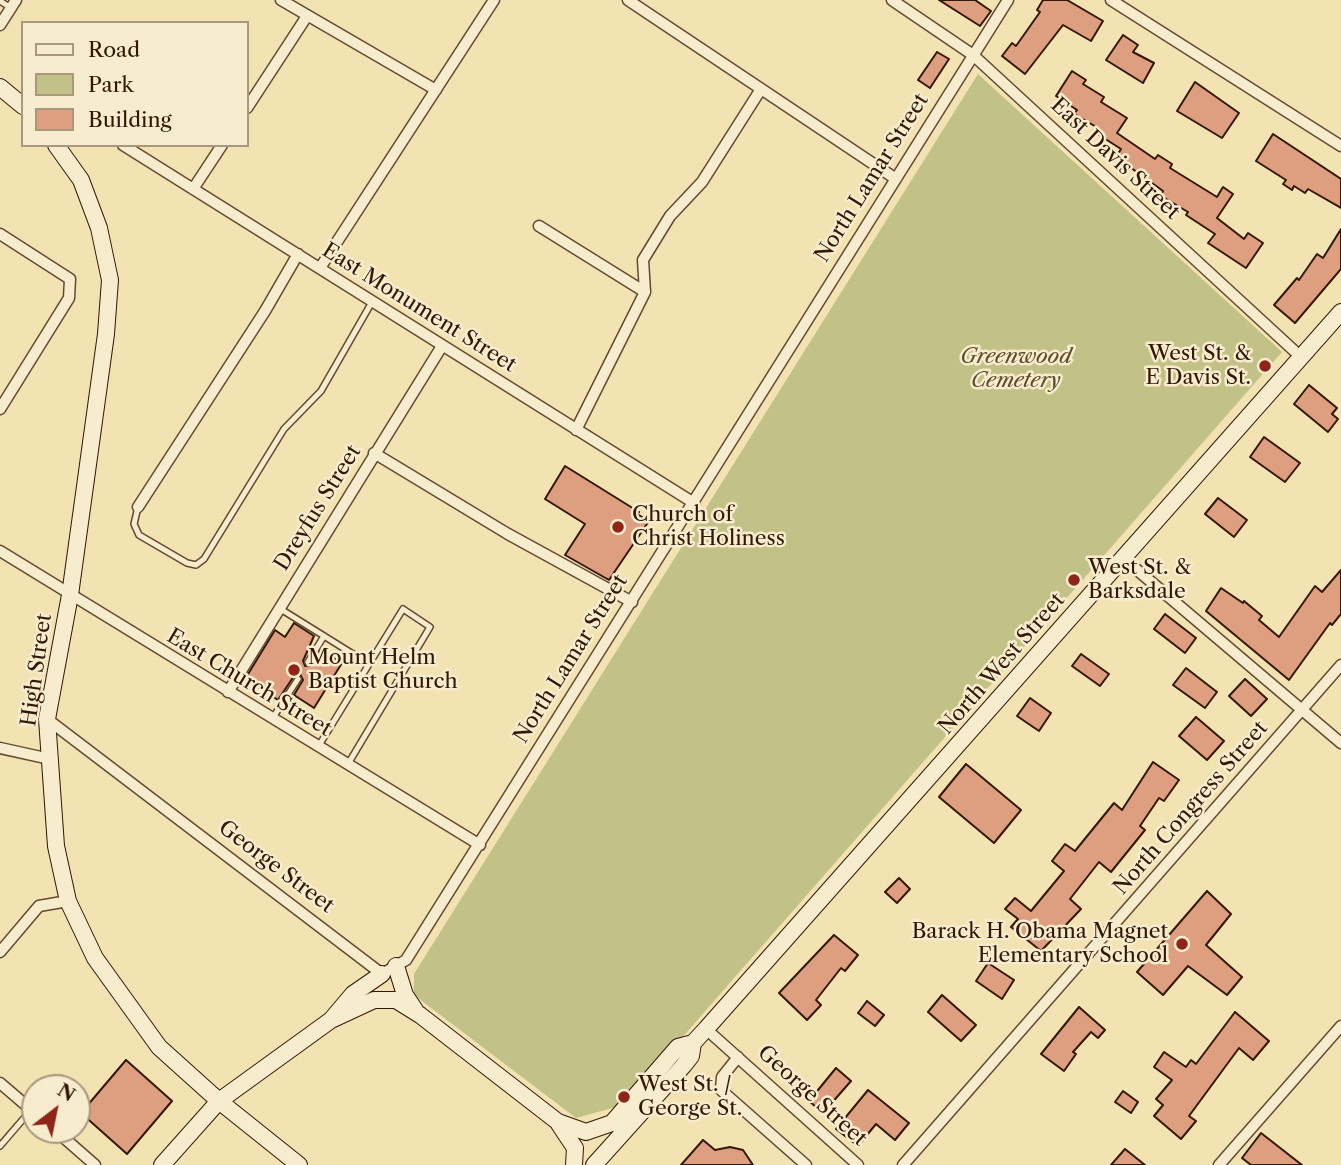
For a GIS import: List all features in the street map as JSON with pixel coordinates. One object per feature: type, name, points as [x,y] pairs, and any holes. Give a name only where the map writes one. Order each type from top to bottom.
[{"type":"street","points":[[282,0],[436,90]]},
{"type":"street","points":[[320,268],[494,0]]},
{"type":"street","points":[[628,0],[896,178]]},
{"type":"street","name":"East Davis Street","points":[[892,0],[973,55],[1303,358]]},
{"type":"street","name":"North Lamar Street","points":[[162,1165],[219,1101],[331,1020],[354,994],[412,954],[1008,0]]},
{"type":"street","points":[[1111,0],[1341,146]]},
{"type":"street","points":[[0,25],[13,4]]},
{"type":"street","points":[[248,105],[307,16]]},
{"type":"street","points":[[576,430],[645,292],[643,260],[670,216],[702,181],[761,89]]},
{"type":"street","name":"High Street","points":[[57,147],[81,180],[99,229],[110,280],[106,334],[70,595],[47,719],[55,846],[68,901],[95,958],[151,1037],[219,1101],[299,1165]]},
{"type":"street","name":"East Monument Street","points":[[126,147],[694,503]]},
{"type":"street","points":[[193,189],[221,147]]},
{"type":"street","points":[[539,226],[645,292]]},
{"type":"street","points":[[0,234],[70,279],[69,298],[0,409]]},
{"type":"street","points":[[138,507],[251,334],[298,254]]},
{"type":"street","name":"North West Street","points":[[558,1122],[586,1132],[605,1128],[619,1117],[678,1047],[693,1043],[1341,312]]},
{"type":"street","name":"Dreyfus Street","points":[[228,692],[442,346]]},
{"type":"street","points":[[374,453],[508,534],[632,602]]},
{"type":"street","name":"East Church Street","points":[[0,551],[480,845]]},
{"type":"street","points":[[1123,558],[1341,743]]},
{"type":"street","name":"North Congress Street","points":[[903,1165],[1341,665]]},
{"type":"street","name":"George Street","points":[[47,719],[389,970]]},
{"type":"street","points":[[0,748],[50,760]]},
{"type":"street","points":[[0,953],[39,906],[68,901]]},
{"type":"street","points":[[389,970],[419,1015]]},
{"type":"street","points":[[331,1020],[367,1002],[386,998],[396,1000],[558,1122],[575,1148],[574,1165]]},
{"type":"street","points":[[1219,1165],[1341,1026]]},
{"type":"street","name":"George Street","points":[[706,1029],[858,1165]]},
{"type":"street","name":"North West Street","points":[[594,1165],[684,1065],[694,1051],[693,1043]]},
{"type":"street","name":"George Street","points":[[738,1058],[722,1077],[721,1090],[806,1165]]},
{"type":"street","points":[[0,1083],[21,1101]]},
{"type":"street","points":[[71,1144],[95,1165]]},
{"type":"lane","points":[[0,1],[13,4]]},
{"type":"lane","points":[[138,507],[134,524],[139,536],[187,564],[196,565],[204,559],[284,429],[321,391],[372,302]]},
{"type":"lane","points":[[279,608],[369,664]]},
{"type":"lane","points":[[318,747],[403,609],[430,626],[347,765]]},
{"type":"lane","points":[[308,662],[324,636]]},
{"type":"lane","points":[[272,719],[298,679]]},
{"type":"lane","points":[[0,1146],[21,1123]]},
{"type":"lane","points":[[0,1133],[6,1138]]},
{"type":"green space","name":"Greenwood Cemetery","points":[[978,74],[1282,352],[623,1105],[576,1118],[414,995],[414,974]]},
{"type":"building","points":[[939,0],[975,0],[991,11],[980,26]]},
{"type":"building","points":[[1043,0],[1067,0],[1103,21],[1091,41],[1063,25],[1025,74],[1002,56],[1012,43],[1016,46],[1040,12],[1037,10]]},
{"type":"building","points":[[1123,35],[1138,45],[1133,52],[1154,63],[1143,83],[1106,60]]},
{"type":"building","points":[[937,52],[949,59],[930,88],[918,80]]},
{"type":"building","points":[[1072,71],[1086,80],[1083,84],[1104,97],[1101,102],[1127,118],[1117,133],[1155,159],[1158,155],[1172,164],[1170,168],[1217,197],[1223,187],[1233,194],[1217,218],[1244,239],[1248,233],[1263,243],[1246,268],[1208,243],[1215,234],[1186,215],[1188,212],[1161,196],[1163,191],[1116,157],[1121,149],[1096,133],[1098,128],[1074,114],[1077,110],[1056,96]]},
{"type":"building","points":[[1195,82],[1239,113],[1222,138],[1177,111]]},
{"type":"building","points":[[1273,134],[1341,179],[1341,208],[1308,189],[1305,193],[1294,186],[1292,190],[1283,184],[1286,180],[1256,161]]},
{"type":"building","points":[[1341,229],[1341,269],[1295,323],[1274,305],[1297,278],[1299,280],[1317,254],[1323,258]]},
{"type":"building","points":[[1309,385],[1337,408],[1332,414],[1338,419],[1328,432],[1294,404]]},
{"type":"building","points":[[1264,437],[1300,463],[1285,482],[1250,457]]},
{"type":"building","name":"Church of Christ Holiness","points":[[565,466],[649,521],[609,580],[565,555],[585,524],[545,499]]},
{"type":"building","points":[[1218,498],[1247,520],[1234,537],[1205,514]]},
{"type":"building","points":[[1341,570],[1341,614],[1332,625],[1330,623],[1289,680],[1206,611],[1221,588],[1243,603],[1244,601],[1262,616],[1259,620],[1279,637],[1315,586],[1322,592]]},
{"type":"building","points":[[1165,614],[1196,638],[1185,653],[1154,629]]},
{"type":"building","name":"Mount Helm Baptist Church","points":[[294,623],[314,636],[303,661],[305,666],[312,665],[321,650],[342,663],[314,708],[294,695],[303,680],[300,674],[294,676],[278,700],[245,679],[275,630],[285,637]]},
{"type":"building","points":[[1081,654],[1109,674],[1100,686],[1072,666]]},
{"type":"building","points":[[1186,668],[1217,692],[1205,708],[1173,685]]},
{"type":"building","points":[[1245,679],[1267,699],[1251,716],[1229,696]]},
{"type":"building","points":[[1030,698],[1051,713],[1039,731],[1017,716]]},
{"type":"building","points":[[1196,717],[1224,741],[1207,760],[1179,736]]},
{"type":"building","points":[[1153,762],[1179,780],[1164,801],[1159,798],[1140,826],[1145,830],[1111,872],[1099,862],[1070,899],[1081,909],[1041,951],[1011,927],[1018,919],[1005,909],[1015,898],[1031,911],[1064,871],[1052,861],[1065,844],[1075,851],[1114,803],[1122,810]]},
{"type":"building","points":[[966,764],[1021,810],[994,843],[939,797]]},
{"type":"building","points":[[899,878],[910,889],[897,903],[885,892]]},
{"type":"building","points":[[1207,891],[1231,914],[1206,945],[1242,977],[1227,995],[1188,966],[1163,995],[1137,972]]},
{"type":"building","points":[[834,935],[858,955],[845,971],[841,968],[816,1000],[821,1005],[807,1020],[779,993]]},
{"type":"building","points":[[988,963],[1014,980],[1002,999],[976,981]]},
{"type":"building","points":[[942,995],[976,1025],[961,1041],[928,1012]]},
{"type":"building","points":[[867,1001],[884,1015],[875,1026],[858,1013]]},
{"type":"building","points":[[1079,1007],[1105,1030],[1098,1038],[1091,1032],[1073,1052],[1076,1054],[1064,1071],[1041,1054]]},
{"type":"building","points":[[1235,1012],[1269,1041],[1253,1060],[1239,1048],[1189,1116],[1196,1121],[1181,1139],[1154,1116],[1163,1105],[1156,1099],[1172,1080],[1154,1067],[1164,1052],[1186,1067],[1191,1060],[1196,1064]]},
{"type":"building","points":[[126,1060],[172,1101],[127,1154],[91,1122],[91,1101]]},
{"type":"building","points":[[836,1068],[851,1081],[823,1113],[809,1101]]},
{"type":"building","points":[[868,1090],[909,1123],[895,1140],[876,1124],[858,1146],[836,1129]]},
{"type":"building","points":[[1123,1091],[1138,1102],[1131,1113],[1115,1102]]},
{"type":"building","points":[[1261,1133],[1302,1165],[1251,1165],[1242,1158]]},
{"type":"building","points":[[703,1140],[715,1150],[730,1147],[743,1150],[753,1165],[681,1165]]},
{"type":"building","points":[[1125,1149],[1145,1165],[1111,1165]]},
{"type":"place","name":"West St. & E Davis St.","points":[[1265,366]]},
{"type":"place","name":"Church of Christ Holiness","points":[[618,527]]},
{"type":"place","name":"West St. & Barksdale","points":[[1074,580]]},
{"type":"place","name":"Mount Helm Baptist Church","points":[[294,670]]},
{"type":"place","name":"Barack H. Obama Magnet Elementary School","points":[[1182,944]]},
{"type":"place","name":"West St. / George St.","points":[[624,1097]]}]
